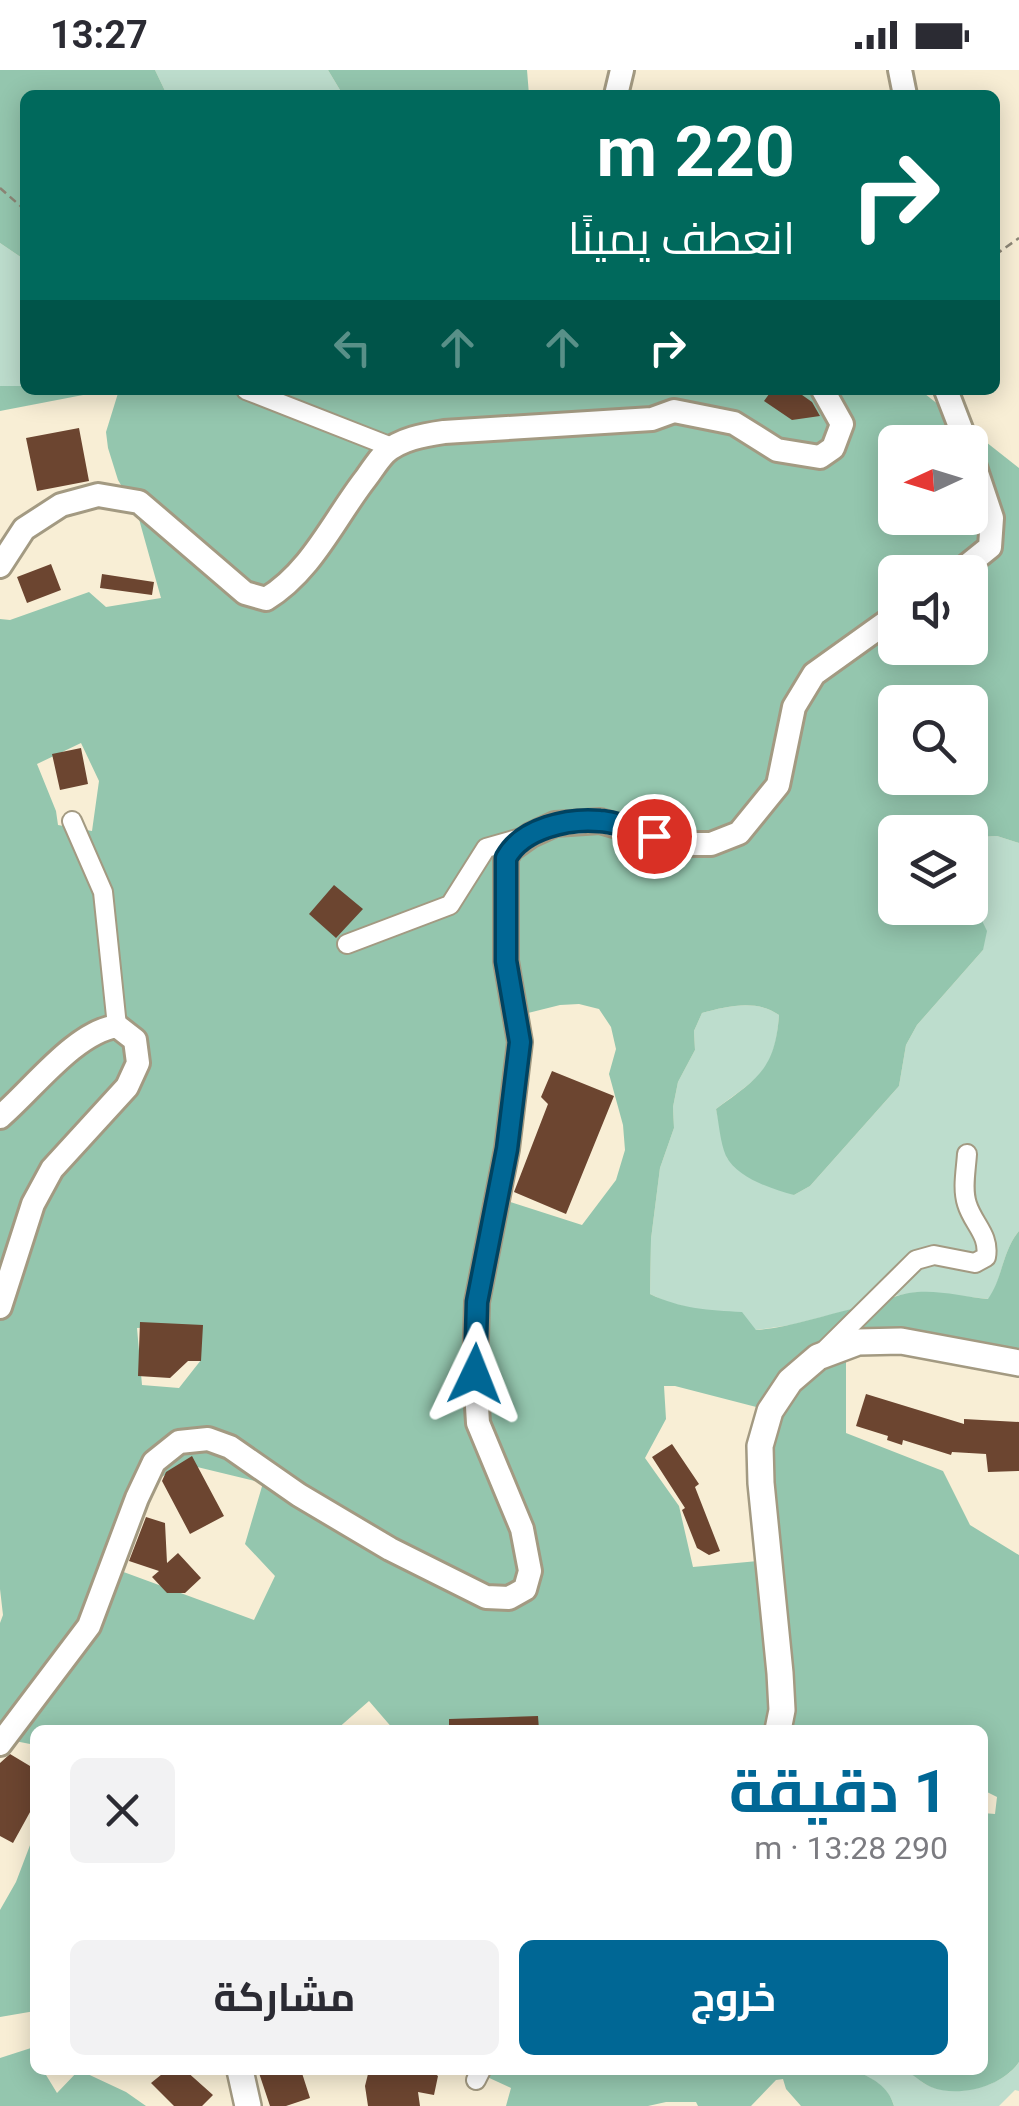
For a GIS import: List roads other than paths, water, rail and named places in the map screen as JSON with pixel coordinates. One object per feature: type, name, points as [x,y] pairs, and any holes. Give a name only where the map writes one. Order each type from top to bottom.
[{"type":"main road","points":[[779,1725],[780,1673],[761,1483],[760,1446],[770,1411],[790,1381],[818,1357],[858,1342],[901,1341],[1019,1363]]},
{"type":"main road","points":[[241,2075],[248,2106]]},
{"type":"street","points":[[259,395],[394,448]]},
{"type":"street","points":[[0,566],[24,529],[61,505],[98,495],[139,502],[245,592],[266,599],[283,589],[324,542],[386,451],[417,436],[652,420],[674,412],[734,423],[777,450],[820,457],[833,448],[842,424],[826,395]]},
{"type":"street","points":[[948,395],[959,425]]},
{"type":"street","points":[[980,555],[990,547],[992,518],[988,506]]},
{"type":"street","points":[[348,944],[450,905],[486,848],[555,824],[600,821],[680,844],[712,844],[739,833],[778,785],[794,706],[814,674],[878,628]]},
{"type":"street","points":[[0,1306],[33,1204],[52,1169],[127,1087],[138,1064],[135,1040],[117,1026],[103,892],[72,821]]},
{"type":"street","points":[[0,1744],[89,1626],[145,1480],[154,1462],[179,1442],[208,1439],[230,1447],[299,1495],[390,1549],[486,1597],[509,1598],[525,1589],[530,1570],[522,1529],[478,1424],[475,1374],[477,1302],[507,1149],[520,1042],[506,961],[504,871],[511,849],[532,834]]},
{"type":"street","points":[[0,1117],[82,1039],[99,1029],[117,1026]]},
{"type":"street","points":[[818,1357],[916,1260],[934,1255],[975,1263],[986,1257],[985,1235],[973,1221],[965,1198],[967,1154]]}]
